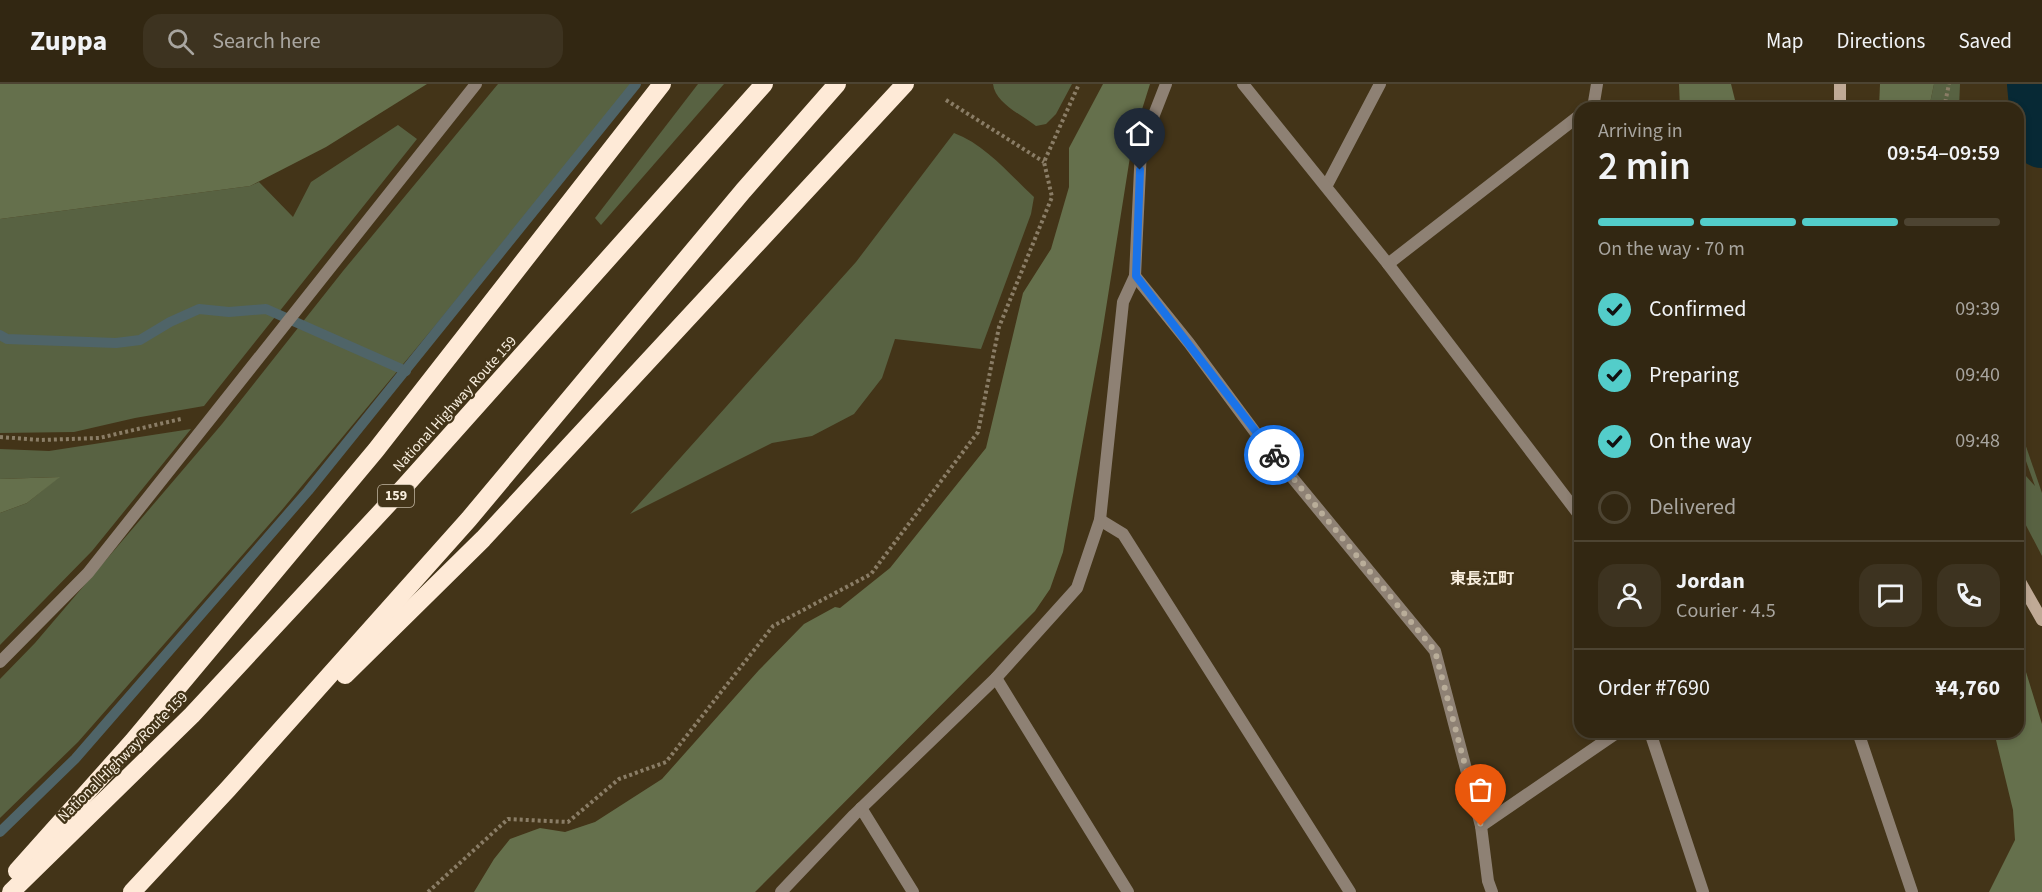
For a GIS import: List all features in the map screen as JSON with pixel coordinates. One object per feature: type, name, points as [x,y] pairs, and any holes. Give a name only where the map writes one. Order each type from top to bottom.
[{"type":"highway","points":[[0,890],[133,741],[368,459],[662,84]]},
{"type":"highway","name":"National Highway Route 159","points":[[11,892],[192,716],[405,486],[764,84]]},
{"type":"highway","points":[[132,892],[228,789],[470,519],[743,191],[837,84]]},
{"type":"highway","points":[[228,789],[483,539],[905,84]]},
{"type":"main road","points":[[1840,84],[1840,102]]},
{"type":"main road","points":[[2024,588],[2042,620]]},
{"type":"street","points":[[0,662],[88,573],[476,84]]},
{"type":"street","points":[[781,892],[861,808],[996,678],[1077,588],[1100,520],[1123,302],[1136,276],[1141,148],[1166,84]]},
{"type":"street","points":[[1243,84],[1327,185],[1574,508]]},
{"type":"street","points":[[1327,185],[1380,84]]},
{"type":"street","points":[[1592,102],[1597,84]]},
{"type":"street","points":[[1388,264],[1574,120]]},
{"type":"street","points":[[1136,276],[1258,436],[1435,651],[1481,826],[1488,881],[1492,892]]},
{"type":"street","points":[[1100,520],[1123,534],[1350,892]]},
{"type":"street","points":[[996,678],[1128,892]]},
{"type":"street","points":[[1481,826],[1609,738]]},
{"type":"street","points":[[1652,738],[1703,892]]},
{"type":"street","points":[[1860,738],[1912,892]]},
{"type":"street","points":[[861,808],[913,892]]},
{"type":"path","points":[[428,892],[508,819],[568,822],[619,779],[666,762],[773,626],[871,574],[978,432],[999,327],[1052,197],[1044,162],[1079,84]]},
{"type":"path","points":[[1945,102],[1949,84]]},
{"type":"path","points":[[946,100],[1044,162]]},
{"type":"path","points":[[0,437],[41,440],[99,438],[217,411]]},
{"type":"green space","points":[[0,84],[427,84],[326,147],[250,186],[0,219]]},
{"type":"green space","points":[[498,84],[631,84],[281,511],[78,742],[0,818],[0,679],[35,643],[222,424],[343,271]]},
{"type":"green space","points":[[698,84],[724,84],[601,225],[595,218]]},
{"type":"green space","points":[[993,84],[1072,84],[1056,114],[1046,124],[1036,126],[1004,103]]},
{"type":"green space","points":[[1103,84],[1150,84],[1133,138],[1101,340],[1063,552],[1050,589],[1035,611],[755,892],[474,892],[494,859],[510,839],[540,828],[565,832],[595,822],[662,779],[759,670],[804,624],[835,607],[840,608],[890,568],[986,448],[1023,293],[1051,249],[1069,187],[1069,148]]},
{"type":"green space","points":[[1679,84],[1731,84],[1736,102],[1680,102]]},
{"type":"green space","points":[[1880,84],[1934,84],[1930,102],[1879,102]]},
{"type":"green space","points":[[1934,84],[1960,84],[1959,102],[1930,102]]},
{"type":"green space","points":[[398,125],[417,139],[204,406],[74,432],[0,433],[0,219],[250,186],[259,182],[293,217],[311,182]]},
{"type":"green space","points":[[954,133],[966,138],[987,153],[1034,197],[1031,214],[981,349],[895,339],[882,378],[854,414],[812,436],[772,443],[630,514],[856,262]]},
{"type":"green space","points":[[191,429],[92,551],[0,645],[0,513],[27,503],[59,477],[0,479],[0,449],[49,451]]},
{"type":"green space","points":[[2024,440],[2042,493],[2042,556],[2024,522],[2024,474],[2035,486],[2024,456]]},
{"type":"green space","points":[[60,477],[27,503],[0,513],[0,479]]},
{"type":"green space","points":[[2024,666],[2042,724],[2042,892],[1989,892],[2015,840],[2013,810],[1995,738],[2024,738]]},
{"type":"waterway","points":[[0,832],[75,759],[308,491],[636,84]]},
{"type":"waterway","points":[[2037,84],[2042,138]]},
{"type":"waterway","points":[[0,335],[7,339],[116,343],[140,340],[170,322],[199,309],[229,312],[266,309],[406,371]]},
{"type":"way so far","points":[[1274,455],[1435,651],[1481,826]]},
{"type":"district","name":"東長江町","points":[[1482,579]]},
{"type":"route","points":[[1140,170],[1136,276],[1274,455]]}]
